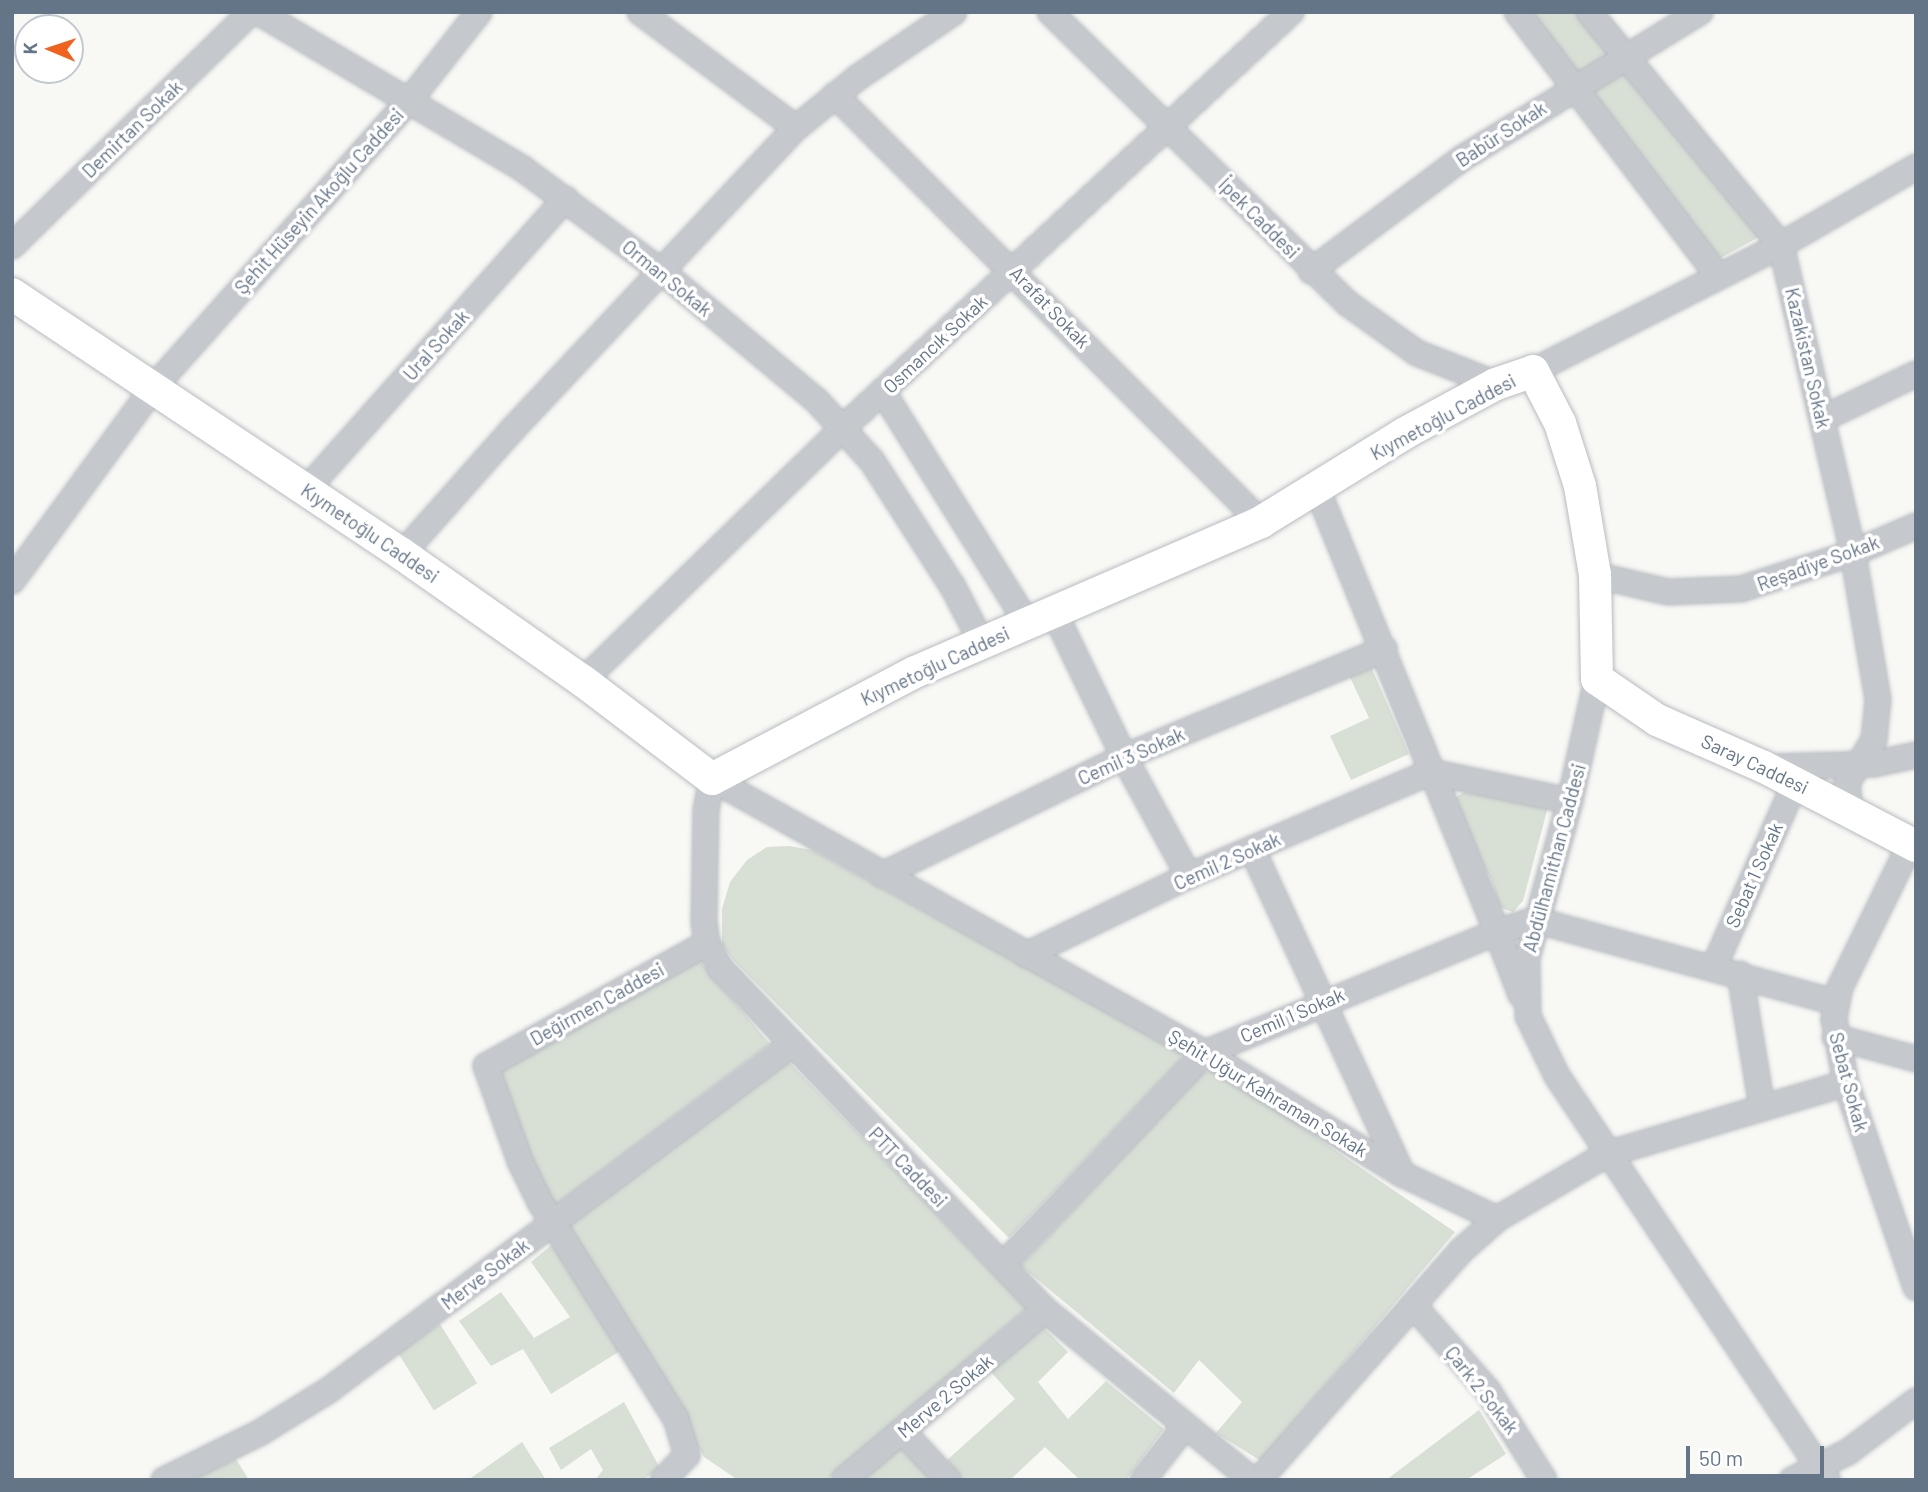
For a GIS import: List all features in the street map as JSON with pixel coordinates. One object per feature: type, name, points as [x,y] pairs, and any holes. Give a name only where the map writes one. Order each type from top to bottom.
[{"type":"main road","name":"Kıymetoğlu Caddesi","points":[[12,294],[402,554],[583,681],[712,779],[905,677],[1261,522],[1318,491],[1405,433],[1496,384],[1533,371]]},
{"type":"main road","name":"Abdülhamithan Caddesi","points":[[1533,371],[1570,453],[1595,575],[1597,679]]},
{"type":"main road","name":"Saray Caddesi","points":[[1597,679],[1657,720],[1765,767],[1913,844]]},
{"type":"street","name":"Demirtan Sokak","points":[[12,246],[251,12]]},
{"type":"street","name":"Orman Sokak","points":[[258,12],[409,101],[565,199],[661,271],[844,427],[953,587],[982,643]]},
{"type":"street","name":"Şehit Hüseyin Akoğlu Caddesi","points":[[12,581],[154,387],[409,101],[479,12]]},
{"type":"street","points":[[640,12],[796,128]]},
{"type":"street","points":[[402,554],[796,128],[835,95],[954,12]]},
{"type":"street","name":"İpek Caddesi","points":[[1049,12],[1167,125],[1311,271],[1417,353],[1496,384]]},
{"type":"street","name":"Osmancık Sokak","points":[[583,681],[844,427],[1291,12]]},
{"type":"street","points":[[1517,12],[1576,85],[1717,275]]},
{"type":"street","name":"Kazakistan Sokak","points":[[1590,12],[1781,245],[1853,553],[1878,700],[1874,740],[1861,765],[1847,783],[1850,809]]},
{"type":"street","name":"Babür Sokak","points":[[1311,271],[1461,159],[1576,85],[1700,12]]},
{"type":"street","name":"Arafat Sokak","points":[[835,95],[1015,270],[1261,522]]},
{"type":"street","name":"Kıymetoğlu Caddesi","points":[[1533,371],[1717,275],[1781,245],[1916,167]]},
{"type":"street","name":"Ural Sokak","points":[[306,490],[565,199]]},
{"type":"street","points":[[1822,419],[1916,374]]},
{"type":"street","points":[[883,392],[1041,618],[1124,757],[1189,876]]},
{"type":"street","points":[[1318,491],[1385,649],[1528,1016]]},
{"type":"street","name":"Reşadiye Sokak","points":[[1595,575],[1668,592],[1701,593],[1773,582],[1853,553],[1916,526]]},
{"type":"street","name":"Cemil 3 Sokak","points":[[882,875],[1124,757],[1385,649]]},
{"type":"street","name":"Abdülhamithan Caddesi","points":[[1597,679],[1570,801],[1535,920],[1527,958],[1528,1016],[1557,1076],[1607,1154],[1824,1473]]},
{"type":"street","points":[[1765,767],[1861,765],[1916,755]]},
{"type":"street","points":[[1431,772],[1570,801]]},
{"type":"street","name":"Cemil 2 Sokak","points":[[1026,955],[1189,876],[1431,772]]},
{"type":"street","name":"Şehit Uğur Kahraman Sokak","points":[[712,779],[1205,1053],[1402,1174],[1497,1219]]},
{"type":"street","name":"PTT Caddesi","points":[[712,779],[704,856],[707,943],[720,968],[1045,1310],[1252,1480]]},
{"type":"street","name":"Sebat 1 Sokak","points":[[1714,967],[1795,783]]},
{"type":"street","name":"Sebat Sokak","points":[[1913,844],[1835,1002],[1835,1037],[1846,1083],[1916,1287]]},
{"type":"street","points":[[1252,849],[1402,1174]]},
{"type":"street","points":[[1535,920],[1835,1002]]},
{"type":"street","name":"Cemil 1 Sokak","points":[[1003,1265],[1205,1053],[1323,1001],[1497,932],[1535,920]]},
{"type":"street","name":"Değirmen Caddesi","points":[[552,1224],[520,1161],[486,1066],[707,943]]},
{"type":"street","points":[[1740,974],[1762,1107]]},
{"type":"street","points":[[1835,1037],[1916,1059]]},
{"type":"street","name":"Merve Sokak","points":[[164,1480],[317,1398],[791,1045]]},
{"type":"street","points":[[1259,1480],[1413,1305],[1497,1219],[1607,1154],[1846,1083]]},
{"type":"street","points":[[552,1224],[676,1419],[687,1455],[663,1480]]},
{"type":"street","name":"Çark 2 Sokak","points":[[1413,1305],[1488,1391],[1544,1480]]},
{"type":"street","name":"Merve 2 Sokak","points":[[844,1480],[1045,1310]]},
{"type":"street","points":[[1792,1480],[1824,1473],[1916,1401]]},
{"type":"street","points":[[1143,1480],[1185,1426]]},
{"type":"street","points":[[903,1432],[948,1480]]},
{"type":"shaded area","points":[[1525,12],[1575,12],[1610,54],[1574,76]]},
{"type":"shaded area","points":[[1620,68],[1759,237],[1717,260],[1587,89]]},
{"type":"shaded area","points":[[1369,662],[1409,754],[1351,780],[1330,736],[1369,718],[1348,673]]},
{"type":"shaded area","points":[[1464,792],[1549,803],[1523,901],[1513,912],[1500,908],[1491,879],[1469,841],[1455,807],[1456,797]]},
{"type":"shaded area","points":[[789,846],[812,850],[1180,1051],[1181,1060],[1009,1238],[733,960],[722,944],[722,909],[730,882],[747,860],[767,847]]},
{"type":"shaded area","points":[[696,957],[770,1044],[552,1208],[496,1071]]},
{"type":"shaded area","points":[[775,1063],[790,1063],[1027,1308],[827,1480],[738,1480],[704,1457],[566,1228]]},
{"type":"shaded area","points":[[1214,1068],[1455,1232],[1261,1461],[1216,1433],[1242,1402],[1199,1360],[1174,1393],[1021,1266],[1198,1076]]},
{"type":"shaded area","points":[[554,1243],[620,1351],[551,1394],[523,1349],[491,1366],[459,1321],[501,1292],[534,1338],[570,1317],[531,1262]]},
{"type":"shaded area","points":[[440,1324],[477,1383],[434,1410],[397,1351]]},
{"type":"shaded area","points":[[1043,1327],[1068,1352],[1038,1382],[1068,1419],[1106,1381],[1164,1429],[1126,1480],[1080,1480],[1045,1447],[1010,1480],[962,1480],[947,1460],[1015,1399],[990,1371]]},
{"type":"shaded area","points":[[624,1402],[660,1468],[643,1480],[595,1480],[603,1470],[591,1449],[561,1470],[549,1448]]},
{"type":"shaded area","points":[[1479,1410],[1506,1454],[1466,1480],[1386,1480]]},
{"type":"shaded area","points":[[897,1438],[934,1480],[851,1480]]},
{"type":"shaded area","points":[[522,1442],[546,1480],[468,1480]]},
{"type":"shaded area","points":[[236,1459],[249,1480],[188,1480]]}]
